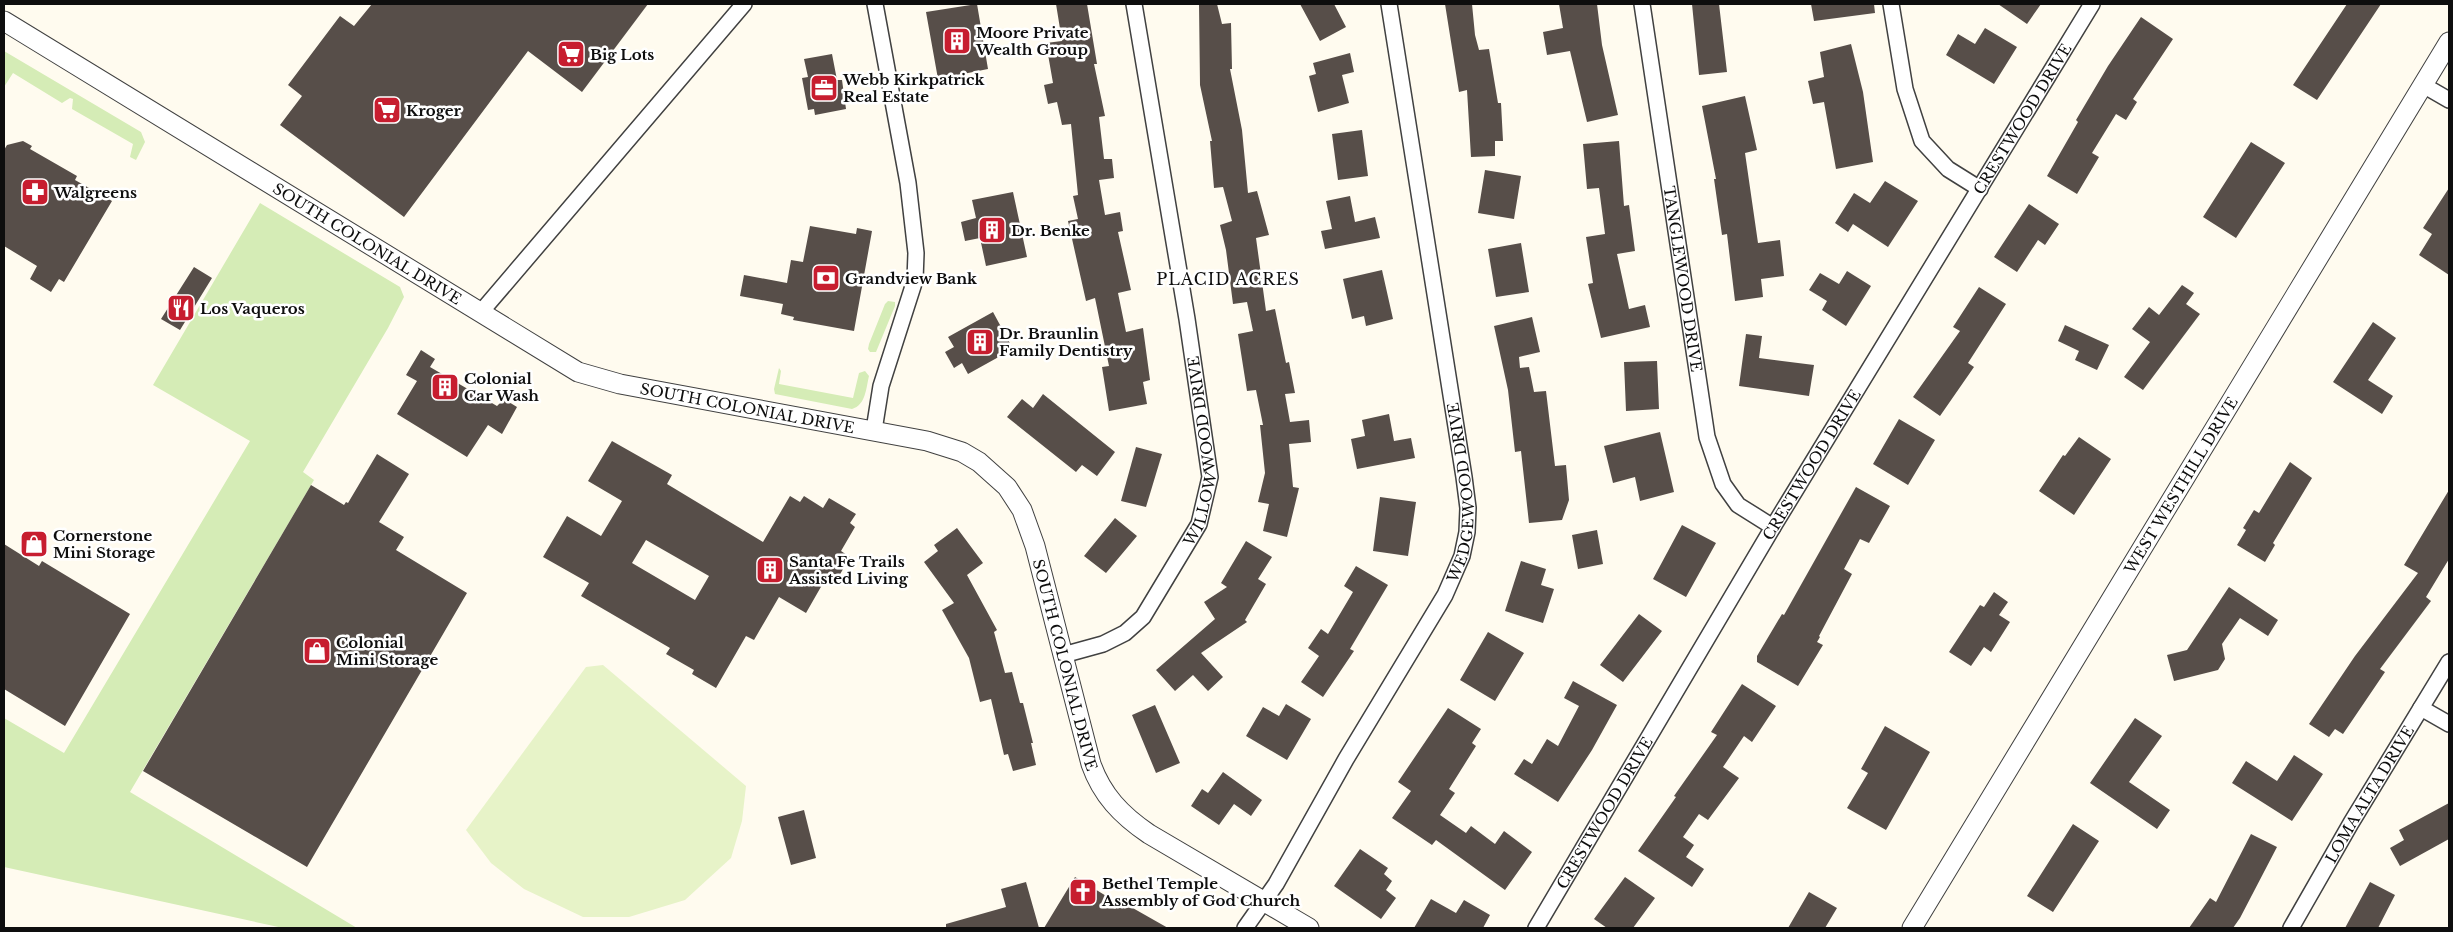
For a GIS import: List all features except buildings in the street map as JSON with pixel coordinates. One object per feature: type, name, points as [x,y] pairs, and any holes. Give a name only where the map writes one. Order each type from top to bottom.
[{"type":"street","points":[[481,312],[744,4]]},
{"type":"street","points":[[874,430],[882,386],[915,280],[916,253],[908,183],[875,4]]},
{"type":"street","name":"WILLOWWOOD DRIVE","points":[[1063,655],[1103,644],[1125,633],[1143,617],[1199,524],[1210,477],[1187,318],[1134,4]]},
{"type":"street","name":"WEDGEWOOD DRIVE","points":[[1245,928],[1276,884],[1346,759],[1445,595],[1462,556],[1467,532],[1468,508],[1464,477],[1390,4]]},
{"type":"street","name":"TANGLEWOOD DRIVE","points":[[1642,4],[1707,436],[1724,484],[1738,505],[1773,528]]},
{"type":"street","points":[[1891,4],[1905,90],[1922,141],[1948,169],[1980,189]]},
{"type":"street","name":"CRESTWOOD DRIVE","points":[[1536,928],[1773,528],[2092,4]]},
{"type":"street","name":"SOUTH COLONIAL DRIVE","points":[[4,21],[556,359],[593,377],[676,395],[874,430],[946,446],[962,452],[979,462],[1007,487],[1029,525],[1091,764],[1098,783],[1113,804],[1131,822],[1148,834],[1309,928]]},
{"type":"street","name":"WEST WESTHILL DRIVE","points":[[1912,928],[2449,42]]},
{"type":"street","points":[[2423,85],[2449,100]]},
{"type":"street","name":"LOMA ALTA DRIVE","points":[[2291,928],[2351,822],[2449,662]]},
{"type":"street","points":[[2421,708],[2449,724]]},
{"type":"green space","points":[[4,51],[141,132],[145,142],[136,160],[130,157],[133,144],[72,109],[73,99],[70,98],[62,103],[13,73],[4,87]]},
{"type":"green space","points":[[260,203],[400,287],[404,297],[388,328],[303,472],[314,480],[130,792],[357,928],[283,928],[4,867],[4,718],[64,753],[250,441],[153,385]]},
{"type":"green space","points":[[888,301],[895,302],[895,306],[876,352],[870,352],[868,349],[869,344],[885,304]]},
{"type":"green space","points":[[779,368],[781,371],[779,384],[853,398],[859,373],[865,371],[869,376],[863,400],[857,407],[852,409],[775,394],[774,389]]},
{"type":"green space","points":[[603,665],[746,786],[742,821],[731,858],[685,900],[629,917],[583,917],[524,889],[491,863],[466,830],[586,667]]},
{"type":"place","name":"Moore Private Wealth Group","points":[[957,41]]},
{"type":"place","name":"Big Lots","points":[[571,54]]},
{"type":"place","name":"Webb Kirkpatrick Real Estate","points":[[824,88]]},
{"type":"place","name":"Kroger","points":[[387,110]]},
{"type":"place","name":"Walgreens","points":[[35,192]]},
{"type":"place","name":"Dr. Benke","points":[[992,230]]},
{"type":"place","name":"Grandview Bank","points":[[826,278]]},
{"type":"place","name":"Los Vaqueros","points":[[181,308]]},
{"type":"place","name":"Dr. Braunlin Family Dentistry","points":[[980,342]]},
{"type":"place","name":"Colonial Car Wash","points":[[445,387]]},
{"type":"place","name":"Cornerstone Mini Storage","points":[[34,544]]},
{"type":"place","name":"Santa Fe Trails Assisted Living","points":[[770,570]]},
{"type":"place","name":"Colonial Mini Storage","points":[[317,651]]},
{"type":"place","name":"Bethel Temple Assembly of God Church","points":[[1083,892]]},
{"type":"district","name":"PLACID ACRES","points":[[1228,279]]}]
